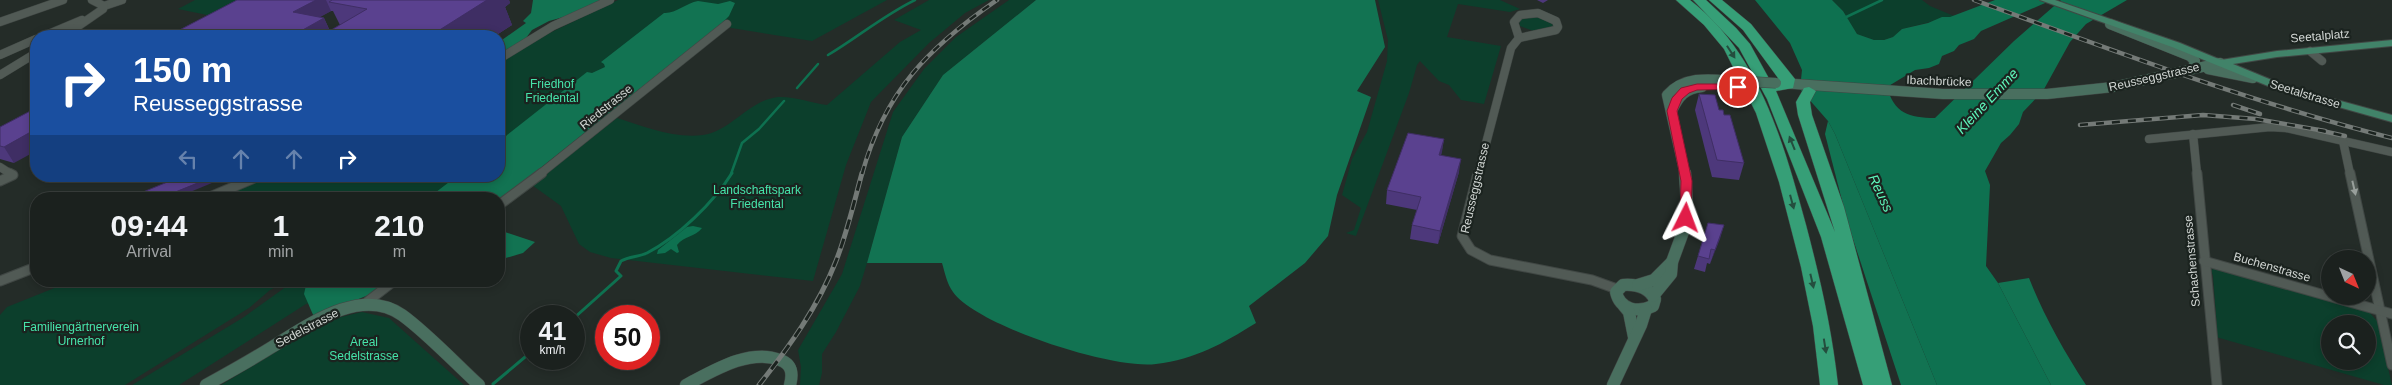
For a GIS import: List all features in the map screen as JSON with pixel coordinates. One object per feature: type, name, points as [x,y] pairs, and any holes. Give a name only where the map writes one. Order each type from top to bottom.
[{"type":"highway","points":[[1682,0],[1712,26],[1730,49],[1745,74],[1768,128],[1788,186],[1804,248],[1819,314],[1829,385]]},
{"type":"highway","points":[[1699,0],[1732,31],[1756,64],[1786,126],[1838,264],[1872,385]]},
{"type":"highway","points":[[1715,0],[1758,38],[1782,85],[1805,115]]},
{"type":"highway","points":[[1782,85],[1813,89]]},
{"type":"highway","points":[[1813,89],[1803,102],[1805,115],[1836,207],[1883,385]]},
{"type":"highway","points":[[1822,221],[1828,261],[1862,385]]},
{"type":"main road","points":[[2045,0],[2176,45],[2214,54],[2251,58],[2246,65],[2260,80]]},
{"type":"main road","points":[[2103,21],[2190,56],[2195,61],[2193,68],[2221,70],[2260,80]]},
{"type":"main road","name":"Seetalplatz","points":[[2251,58],[2392,43]]},
{"type":"main road","name":"Seetalstrasse","points":[[2176,45],[2260,80],[2297,93],[2392,119]]},
{"type":"main road","points":[[2349,48],[2392,48]]},
{"type":"main road","name":"Reusseggstrasse","points":[[2058,94],[2113,87],[2193,68],[2251,58]]},
{"type":"main road","points":[[1624,306],[1634,309],[1646,309],[1653,306],[1653,296],[1669,277],[1672,262],[1683,232],[1687,189],[1672,111],[1678,96],[1689,89],[1713,86],[1737,84],[1782,85]]},
{"type":"main road","name":"Ibachbrücke","points":[[1813,89],[1971,95],[2058,94]]},
{"type":"main road","points":[[1634,337],[1628,312],[1616,298],[1617,290],[1623,286],[1638,285],[1654,280],[1672,262]]},
{"type":"main road","points":[[1638,285],[1653,296]]},
{"type":"main road","name":"Sedelstrasse","points":[[206,385],[325,317],[346,308],[363,305],[380,305],[398,312],[479,385]]},
{"type":"main road","points":[[1613,385],[1641,325],[1646,309]]},
{"type":"main road","points":[[686,385],[735,363],[762,357],[774,358],[788,364],[792,372],[790,385]]},
{"type":"street","points":[[0,22],[63,0]]},
{"type":"street","points":[[92,0],[104,6]]},
{"type":"street","points":[[73,30],[104,6],[122,0]]},
{"type":"street","points":[[505,55],[540,33],[610,0]]},
{"type":"street","name":"Reusseggstrasse","points":[[1519,38],[1514,22],[1520,15],[1538,13],[1556,21],[1558,26],[1551,32],[1519,38],[1511,48],[1462,236],[1471,250],[1490,260],[1592,280],[1617,290]]},
{"type":"street","points":[[58,30],[96,14]]},
{"type":"street","name":"Riedstrasse","points":[[505,200],[575,148],[727,24]]},
{"type":"street","points":[[0,55],[30,42]]},
{"type":"street","points":[[2310,51],[2322,61]]},
{"type":"street","points":[[0,75],[30,57]]},
{"type":"street","points":[[2149,139],[2270,127],[2286,128],[2392,152]]},
{"type":"street","name":"Schachenstrasse","points":[[2193,134],[2217,385]]},
{"type":"street","points":[[2343,141],[2392,366]]},
{"type":"street","points":[[0,167],[13,175],[0,182]]},
{"type":"street","points":[[221,192],[245,182]]},
{"type":"street","name":"Buchenstrasse","points":[[2204,261],[2392,314]]},
{"type":"street","points":[[0,281],[30,269]]},
{"type":"street","points":[[363,305],[386,287]]},
{"type":"green space","points":[[195,0],[242,0],[212,16],[178,9]]},
{"type":"green space","name":"Friedhof Friedental","points":[[618,0],[887,0],[812,41],[719,26],[505,194],[505,192],[232,192],[256,182],[505,182],[505,60],[529,43]]},
{"type":"green space","name":"Landschaftspark Friedental","points":[[929,0],[989,0],[965,13],[929,43],[871,102],[846,165],[813,281],[611,258],[590,252],[579,244],[561,206],[532,185],[617,118],[659,131],[692,136],[703,135],[722,128],[749,109],[768,99],[778,97],[790,98],[827,105],[900,42],[921,30],[894,20]]},
{"type":"green space","points":[[1009,0],[1036,0],[943,75],[902,137],[860,286],[822,354],[822,373],[819,385],[800,385],[801,367],[798,350],[842,274],[893,112],[924,69],[956,37]]},
{"type":"green space","points":[[1378,0],[1500,0],[1520,9],[1510,12],[1458,4],[1447,37],[1501,46],[1484,104],[1461,100],[1449,85],[1439,81],[1420,61],[1356,236],[1346,233],[1354,230],[1361,208],[1342,195],[1352,159],[1367,132],[1387,61],[1388,40]]},
{"type":"green space","points":[[1832,0],[1922,0],[1930,6],[1954,16],[1902,29],[1893,37],[1884,40],[1874,40],[1857,34],[1843,11]]},
{"type":"green space","points":[[1532,15],[1552,21],[1553,27],[1536,32],[1520,26],[1519,19]]},
{"type":"green space","points":[[2216,268],[2321,298],[2321,305],[2345,305],[2369,312],[2372,315],[2321,315],[2321,367],[2216,337],[2213,330],[2217,328],[2211,270]]},
{"type":"green space","name":"Familiengärtnerverein Urnerhof","points":[[57,287],[275,287],[249,308],[125,385],[0,385],[0,315],[7,307]]},
{"type":"green space","points":[[286,287],[367,287],[306,304],[179,385],[132,385],[244,317]]},
{"type":"green space","name":"Areal Sedelstrasse","points":[[362,312],[389,318],[464,385],[221,385],[308,332],[341,317]]},
{"type":"green space","points":[[2376,320],[2392,385],[2384,385],[2332,370],[2376,370]]},
{"type":"shaded area","points":[[533,0],[604,0],[571,15],[549,21],[532,30],[526,38],[505,51],[505,38],[526,23],[523,21],[531,13]]},
{"type":"shaded area","points":[[1036,0],[1375,0],[1385,47],[1357,91],[1371,97],[1337,195],[1328,236],[1305,263],[1249,306],[1256,323],[1220,344],[1170,362],[1136,364],[1110,360],[1048,343],[989,318],[967,305],[953,292],[942,263],[867,263],[902,137],[943,75]]},
{"type":"shaded area","points":[[698,1],[718,4],[730,1],[735,3],[729,16],[719,26],[505,196],[505,192],[436,192],[449,182],[505,182],[505,138],[507,135],[587,72],[592,73],[605,67],[601,62],[664,13],[672,12]]},
{"type":"shaded area","points":[[1828,121],[1835,134],[1937,385],[1901,385],[1848,224],[1825,134]]},
{"type":"shaded area","points":[[505,232],[535,242],[523,253],[505,258]]},
{"type":"shaded area","points":[[2029,278],[2055,333],[2086,385],[2051,385],[1998,283]]},
{"type":"shaded area","points":[[306,287],[380,287],[371,294],[314,317],[304,294]]},
{"type":"water","points":[[1755,0],[1832,0],[1843,11],[1857,34],[1874,40],[1884,40],[1893,37],[1902,29],[1928,23],[1942,17],[1950,17],[1995,0],[2052,0],[1981,31],[1974,39],[1959,45],[1954,51],[1942,56],[1939,64],[1915,70],[1887,87],[1894,103],[1904,112],[1918,117],[1935,118],[2014,41],[2061,0],[2127,0],[2086,24],[2070,42],[2043,91],[2023,112],[2019,124],[2001,143],[1985,171],[1990,185],[1986,266],[1998,283],[2051,385],[1937,385],[1835,134],[1828,121],[1800,89],[1802,70],[1790,43]]},
{"type":"water","points":[[687,227],[702,228],[677,245],[679,252],[677,253],[671,249],[665,253],[657,254],[658,250]]},
{"type":"building","points":[[237,0],[316,0],[293,12],[324,18],[303,30],[180,30]]},
{"type":"building","points":[[332,0],[487,0],[440,30],[331,30],[367,9],[329,2]]},
{"type":"building","points":[[1699,94],[1715,95],[1719,110],[1723,110],[1724,115],[1730,115],[1744,163],[1717,160]]},
{"type":"building","points":[[30,111],[30,132],[4,147],[0,146],[0,127]]},
{"type":"building","points":[[1408,133],[1444,139],[1439,155],[1461,159],[1440,231],[1412,225],[1421,197],[1387,190]]},
{"type":"building","points":[[167,182],[200,182],[175,192],[143,192]]},
{"type":"building","points":[[1708,223],[1724,225],[1715,250],[1711,249],[1709,259],[1698,256]]},
{"type":"waterway","points":[[828,55],[893,12],[915,0]]},
{"type":"waterway","points":[[1842,19],[1882,0]]},
{"type":"waterway","points":[[797,88],[818,64]]},
{"type":"waterway","points":[[731,174],[742,143],[759,129],[784,101]]},
{"type":"waterway","points":[[585,308],[621,276],[616,271],[621,261],[647,253],[671,238],[705,207],[732,173]]},
{"type":"waterway","points":[[493,384],[520,361]]},
{"type":"railway","points":[[862,174],[883,119],[912,74],[950,36],[997,0]]},
{"type":"railway","points":[[1974,0],[2233,92],[2392,138]]},
{"type":"railway","points":[[2233,105],[2260,114]]},
{"type":"railway","points":[[2080,125],[2203,115],[2256,119],[2325,131]]},
{"type":"railway","points":[[2318,130],[2345,136]]},
{"type":"railway","points":[[759,385],[802,326],[829,278],[844,240],[862,173]]},
{"type":"route","points":[[1686,218],[1687,181],[1672,111],[1677,98],[1685,90],[1697,87],[1738,87]]},
{"type":"water label","name":"Kleine Emme","points":[[1987,101]]},
{"type":"water label","name":"Reuss","points":[[1881,193]]}]
